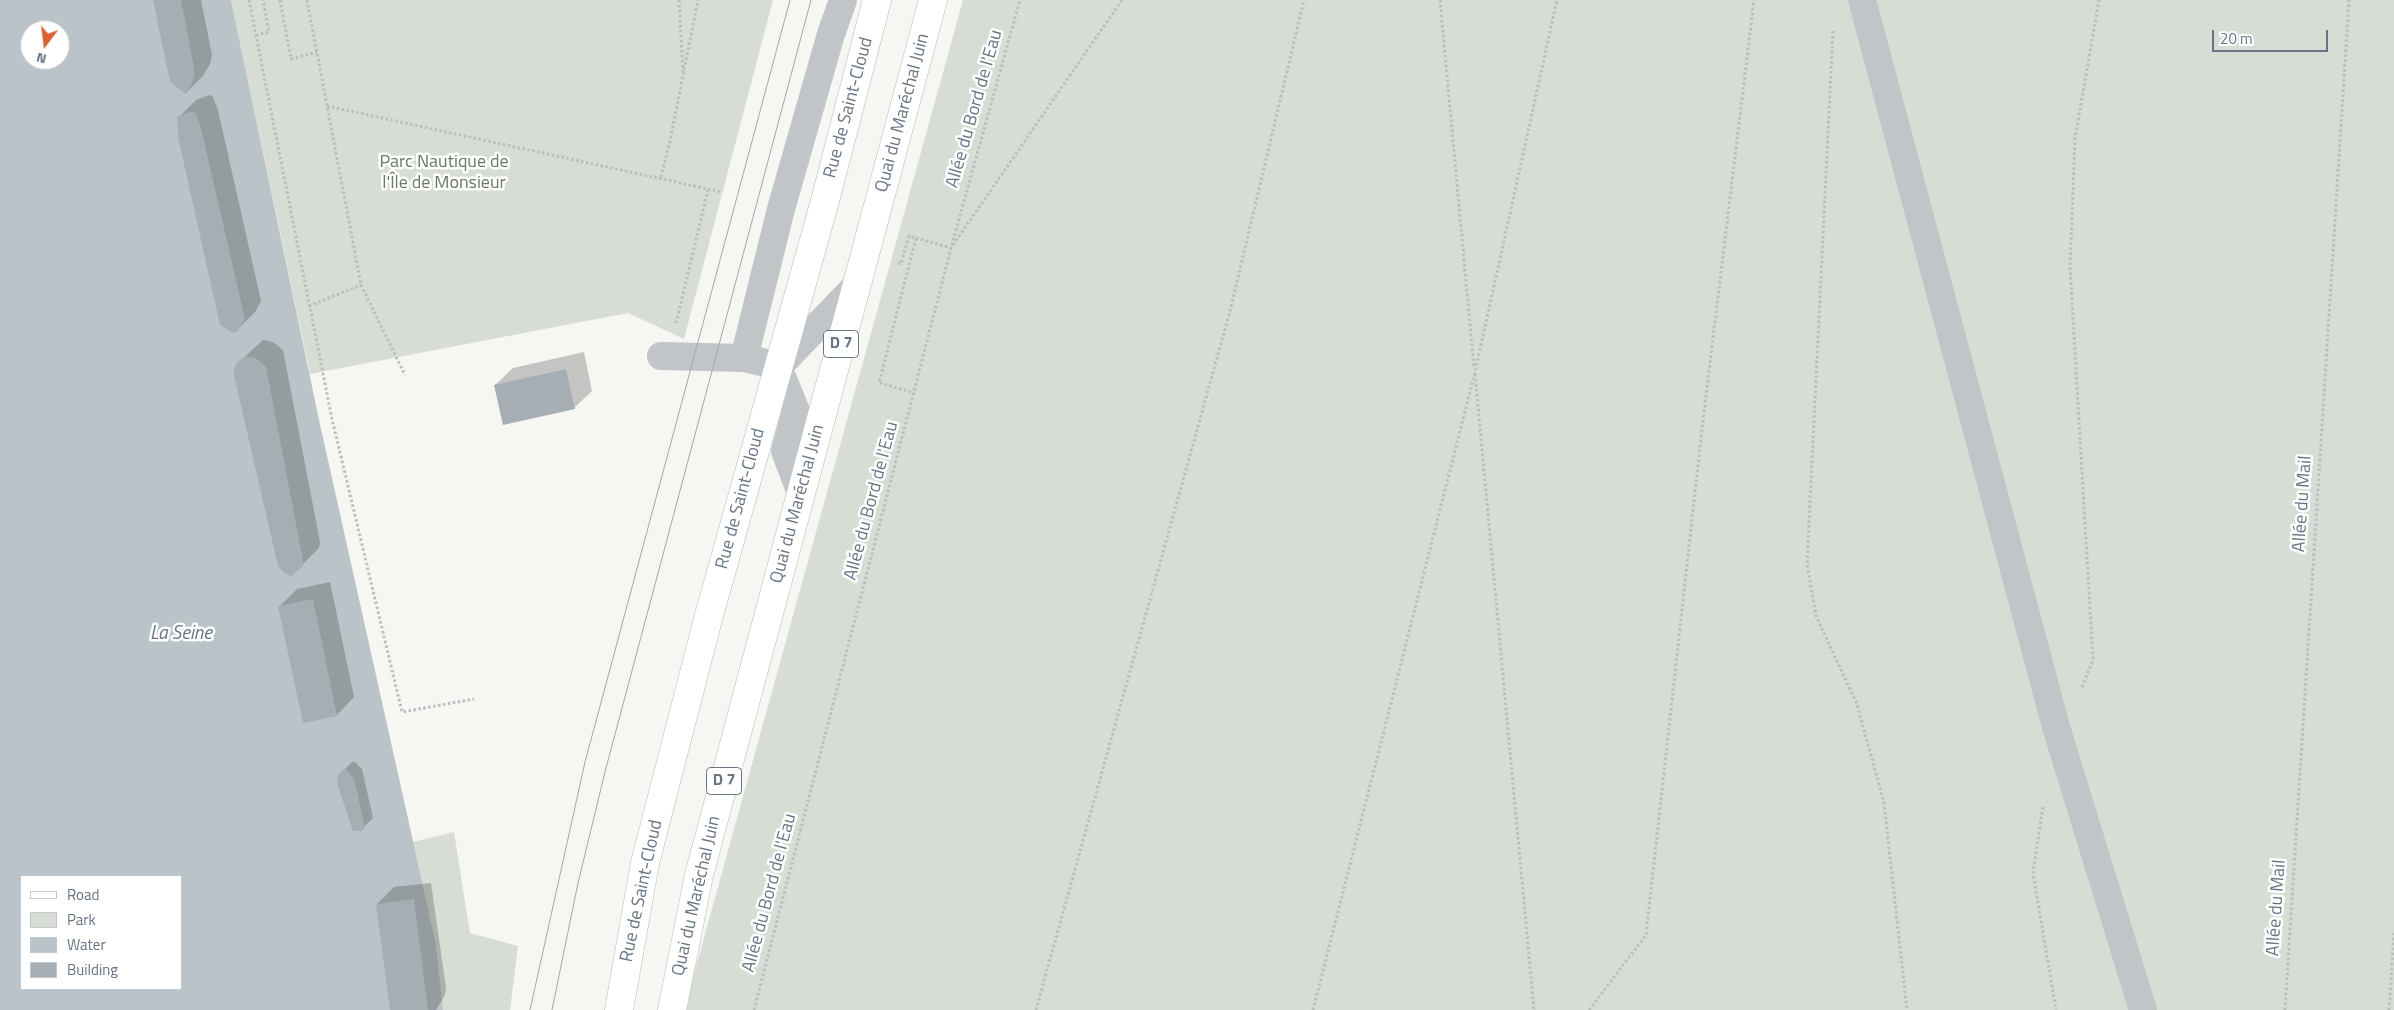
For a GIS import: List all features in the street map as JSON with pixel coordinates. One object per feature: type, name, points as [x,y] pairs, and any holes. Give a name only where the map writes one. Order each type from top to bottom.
[{"type":"main road","name":"Rue de Saint-Cloud","points":[[619,1005],[645,863],[708,619],[825,201],[877,0]]},
{"type":"main road","name":"Quai du Maréchal Juin","points":[[672,1010],[699,875],[933,0]]},
{"type":"lane","points":[[744,358],[781,209],[831,34],[843,0]]},
{"type":"lane","points":[[1862,0],[2056,727],[2143,1010]]},
{"type":"lane","points":[[778,367],[856,286]]},
{"type":"lane","points":[[661,356],[744,358],[778,367]]},
{"type":"lane","points":[[778,367],[796,411],[785,451],[801,493]]},
{"type":"path","points":[[249,0],[332,419],[402,712],[474,699]]},
{"type":"path","points":[[256,35],[269,32],[263,0]]},
{"type":"path","points":[[280,0],[292,59],[317,52]]},
{"type":"path","points":[[307,0],[361,285],[405,375]]},
{"type":"path","points":[[679,0],[683,77]]},
{"type":"path","points":[[661,177],[698,0]]},
{"type":"path","name":"Allée du Bord de l'Eau","points":[[754,1010],[951,248],[1020,0]]},
{"type":"path","points":[[893,262],[901,264],[909,236],[951,248],[1122,0]]},
{"type":"path","points":[[1036,1010],[1230,311],[1304,0]]},
{"type":"path","points":[[1440,0],[1534,1010]]},
{"type":"path","points":[[1313,1010],[1475,372],[1557,0]]},
{"type":"path","points":[[1589,1010],[1646,936],[1703,420],[1754,0]]},
{"type":"path","points":[[2056,727],[2078,696],[2093,660],[2070,267],[2075,139],[2099,0]]},
{"type":"path","name":"Allée du Mail","points":[[2285,1010],[2349,0]]},
{"type":"path","points":[[1833,30],[1807,564],[1816,616],[1857,704],[1884,803],[1907,1010]]},
{"type":"path","points":[[327,106],[661,177],[722,192]]},
{"type":"path","points":[[661,356],[674,333],[708,190]]},
{"type":"path","points":[[915,393],[879,383],[916,238]]},
{"type":"path","points":[[309,306],[361,285]]},
{"type":"path","points":[[2044,805],[2033,873],[2056,1010]]},
{"type":"path","points":[[2389,1010],[2394,933]]},
{"type":"green space","name":"Parc Nautique de l'Île de Monsieur","points":[[231,0],[773,0],[684,339],[628,313],[310,374]]},
{"type":"green space","points":[[963,0],[2394,0],[2394,1010],[684,1010]]},
{"type":"green space","points":[[454,832],[470,933],[518,946],[510,1010],[443,1010],[436,944],[413,842]]},
{"type":"water","name":"La Seine","points":[[0,0],[231,0],[319,420],[436,944],[443,1010],[0,1010]]},
{"type":"building","points":[[153,0],[181,0],[195,73],[193,82],[186,94],[170,82]]},
{"type":"building","points":[[192,111],[196,114],[201,128],[245,319],[238,331],[233,333],[220,325],[178,137],[177,117]]},
{"type":"building","points":[[245,357],[256,358],[266,367],[303,560],[302,567],[291,576],[284,573],[278,566],[234,375],[237,362]]},
{"type":"building","points":[[566,369],[575,409],[503,425],[494,385]]},
{"type":"building","points":[[313,599],[337,716],[303,723],[278,606]]},
{"type":"building","points":[[342,770],[346,770],[354,778],[365,828],[361,831],[353,831],[337,783],[338,775]]},
{"type":"building","points":[[414,899],[428,1010],[390,1010],[376,904]]},
{"type":"tram line","points":[[530,1010],[585,762],[790,0]]},
{"type":"tram line","points":[[552,1010],[578,883],[606,768],[811,0]]}]
